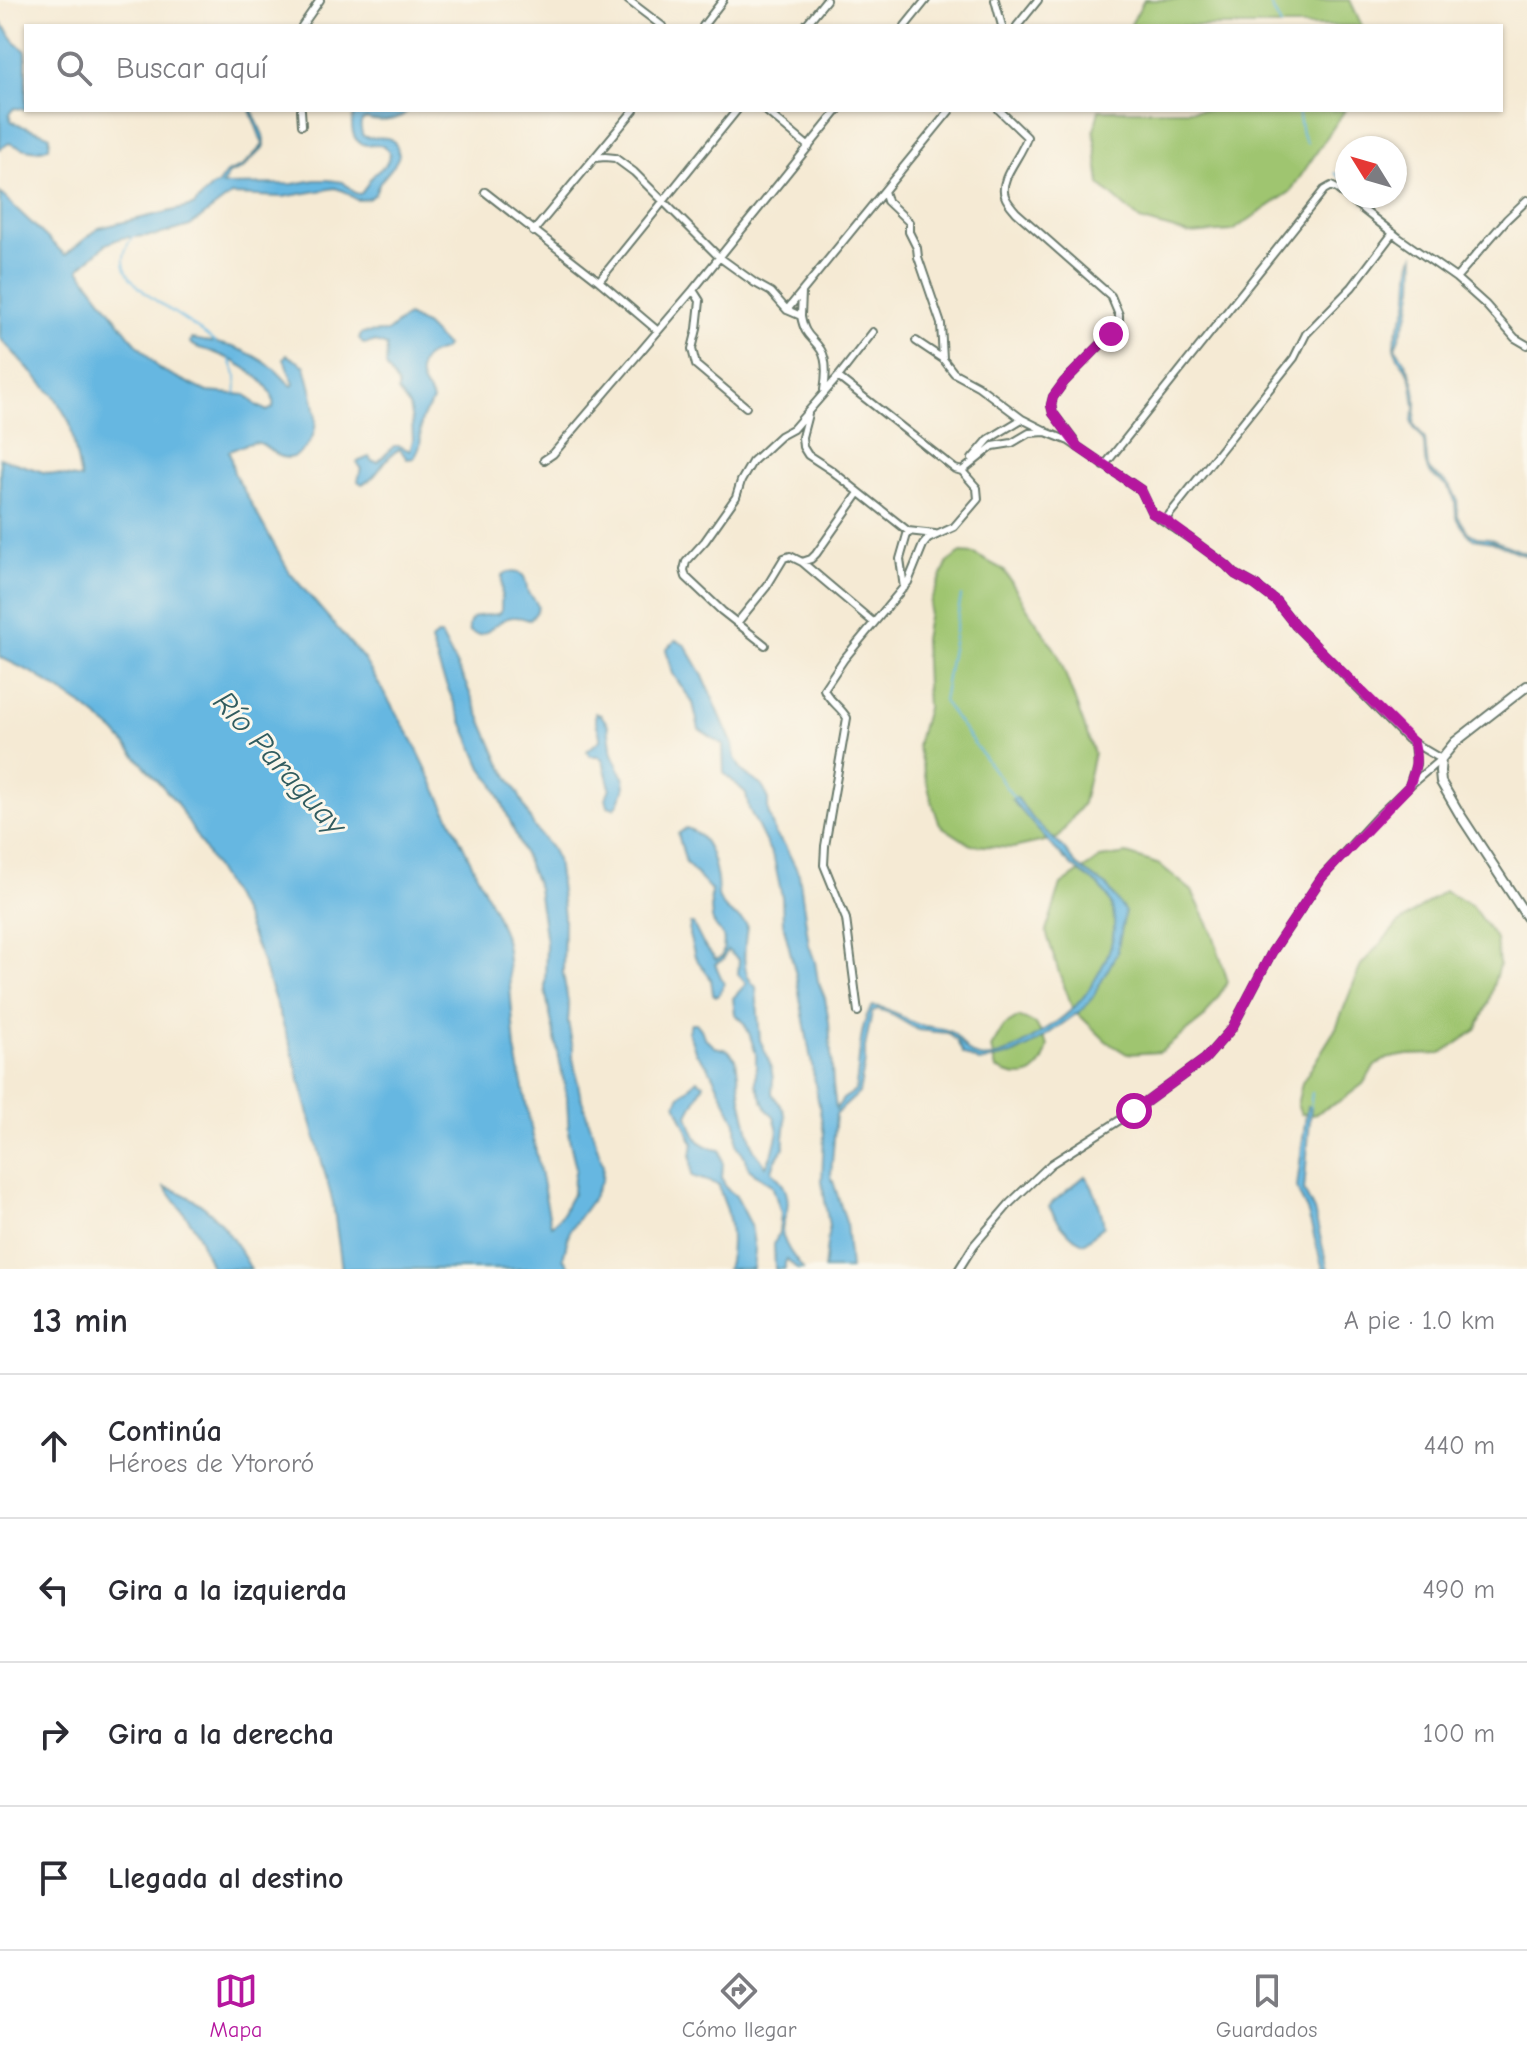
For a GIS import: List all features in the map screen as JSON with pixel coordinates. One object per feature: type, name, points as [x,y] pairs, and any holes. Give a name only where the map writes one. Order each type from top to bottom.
[{"type":"main road","points":[[1527,686],[1455,742],[1441,759],[1441,782],[1527,917]]},
{"type":"street","points":[[303,24],[320,0]]},
{"type":"street","points":[[628,0],[659,24]]},
{"type":"street","points":[[705,24],[723,0]]},
{"type":"street","points":[[807,24],[826,0]]},
{"type":"street","points":[[907,24],[926,0]]},
{"type":"street","points":[[995,0],[1001,24]]},
{"type":"street","points":[[1019,24],[1038,0]]},
{"type":"street","points":[[301,112],[302,125]]},
{"type":"street","points":[[533,232],[632,112]]},
{"type":"street","points":[[599,281],[735,112]]},
{"type":"street","points":[[767,112],[809,147]]},
{"type":"street","points":[[544,460],[553,454],[693,290],[836,112]]},
{"type":"street","points":[[787,310],[948,112]]},
{"type":"street","points":[[1001,112],[1027,137],[1003,186],[1008,201],[1016,212],[1111,296],[1119,315],[1119,323],[1111,334],[1053,397],[1053,413],[1078,447]]},
{"type":"street","points":[[614,135],[612,149],[615,158]]},
{"type":"street","points":[[595,158],[615,158],[644,181],[719,257],[771,292],[787,310],[801,316]]},
{"type":"street","points":[[1104,466],[1324,190],[1331,186],[1456,278],[1486,305],[1515,338],[1527,345]]},
{"type":"street","points":[[884,190],[887,201],[909,222],[941,324],[943,359]]},
{"type":"street","points":[[485,192],[658,331]]},
{"type":"street","points":[[1456,278],[1527,200]]},
{"type":"street","points":[[1165,520],[1294,358],[1312,326],[1352,287],[1393,233]]},
{"type":"street","points":[[693,290],[700,301],[692,349],[696,365],[746,407]]},
{"type":"street","points":[[803,291],[800,304],[804,331],[822,351],[824,392]]},
{"type":"street","points":[[765,645],[686,577],[686,562],[736,497],[752,462],[780,436],[793,429],[873,332]]},
{"type":"street","points":[[916,341],[943,359],[954,373],[978,386],[1022,419],[1078,447],[1141,490],[1152,513],[1276,601],[1295,625],[1414,743],[1441,759],[1409,786],[1322,877],[1272,952],[1232,1028],[1205,1059],[1134,1111],[1051,1164],[1010,1203],[974,1245],[959,1269]]},
{"type":"street","points":[[838,377],[955,469],[962,471],[977,488],[978,499],[954,527],[928,539],[923,545],[904,588],[873,622],[824,689],[847,718],[824,865],[844,911],[858,1012]]},
{"type":"street","points":[[811,407],[803,429],[803,447],[808,455],[908,531],[939,535]]},
{"type":"street","points":[[962,471],[989,439],[1022,419]]},
{"type":"street","points":[[962,471],[993,446],[1012,443],[1029,433],[1046,432]]},
{"type":"street","points":[[802,562],[816,554],[859,493]]},
{"type":"street","points":[[904,588],[900,559],[908,531]]},
{"type":"street","points":[[737,623],[767,586],[784,558],[790,556],[802,562],[873,622]]},
{"type":"street","points":[[1409,786],[1416,764],[1414,743]]},
{"type":"green space","points":[[1144,0],[1350,0],[1361,24],[1131,24]]},
{"type":"green space","points":[[1099,112],[1344,112],[1290,192],[1232,231],[1189,234],[1140,220],[1100,185],[1094,131]]},
{"type":"green space","points":[[961,553],[974,554],[1004,570],[1058,654],[1094,753],[1083,803],[1058,838],[1013,848],[971,845],[940,825],[932,802],[917,745],[927,708],[924,639],[931,600],[948,562]]},
{"type":"green space","points":[[1127,854],[1160,865],[1192,891],[1213,934],[1228,982],[1203,1019],[1160,1052],[1127,1054],[1106,1041],[1073,1009],[1046,931],[1061,885],[1100,858]]},
{"type":"green space","points":[[1444,891],[1471,905],[1496,939],[1499,965],[1488,1004],[1476,1030],[1441,1054],[1386,1059],[1375,1066],[1363,1084],[1342,1100],[1313,1115],[1301,1114],[1297,1105],[1302,1083],[1336,1028],[1361,965],[1398,924]]},
{"type":"green space","points":[[1019,1017],[1036,1024],[1048,1046],[1036,1071],[1015,1076],[996,1069],[991,1048],[1004,1026]]},
{"type":"water","points":[[0,21],[24,49],[24,109],[14,108],[9,114],[11,121],[50,136],[49,147],[44,149],[29,150],[9,143],[0,149]]},
{"type":"water","name":"Río Paraguay","points":[[251,112],[263,135],[265,146],[242,169],[229,174],[222,185],[328,180],[343,182],[360,194],[387,163],[390,155],[383,146],[357,141],[352,127],[355,112],[406,112],[392,120],[366,119],[361,122],[363,136],[394,141],[399,155],[375,194],[368,199],[357,200],[335,188],[283,197],[231,195],[190,226],[158,235],[121,238],[106,244],[79,269],[159,369],[207,392],[246,395],[267,411],[273,408],[269,389],[253,373],[222,356],[195,347],[190,343],[191,339],[244,351],[273,368],[292,386],[294,384],[284,359],[287,355],[305,366],[316,421],[310,441],[299,453],[289,458],[279,456],[255,442],[229,451],[234,473],[290,573],[363,658],[413,741],[504,934],[515,1049],[551,1225],[559,1219],[573,1194],[576,1168],[569,1138],[567,1097],[545,990],[546,942],[538,888],[442,675],[431,641],[437,635],[441,635],[466,684],[500,763],[534,827],[557,860],[564,917],[563,973],[573,1058],[580,1094],[603,1165],[602,1180],[570,1230],[563,1258],[571,1269],[342,1269],[333,1203],[291,1048],[243,914],[176,802],[115,732],[82,705],[33,673],[0,657],[0,458],[43,472],[81,479],[70,423],[55,397],[0,338],[0,193],[65,255],[99,228],[193,206],[226,173],[243,166],[263,145]]},
{"type":"water","points":[[1415,253],[1409,313],[1395,347],[1414,383],[1416,402],[1414,424],[1425,439],[1428,468],[1453,491],[1458,516],[1468,532],[1526,553],[1527,556],[1492,542],[1473,539],[1459,521],[1450,490],[1431,474],[1426,465],[1423,439],[1412,424],[1415,409],[1411,379],[1394,347],[1396,333],[1407,307]]},
{"type":"water","points":[[407,316],[425,325],[446,346],[426,357],[421,365],[423,384],[433,401],[422,419],[420,447],[414,458],[407,459],[400,449],[362,484],[358,481],[361,468],[357,462],[369,457],[378,462],[394,446],[410,451],[413,440],[409,406],[386,367],[387,346],[375,342],[363,344],[359,338],[362,333],[387,332]]},
{"type":"water","points":[[508,572],[523,575],[528,593],[537,603],[536,613],[529,620],[508,618],[483,634],[469,631],[474,618],[501,611],[502,575]]},
{"type":"water","points":[[676,640],[686,646],[702,674],[742,771],[762,786],[768,797],[768,811],[775,834],[785,846],[799,874],[809,945],[829,1022],[836,1109],[843,1099],[855,1091],[862,1034],[873,1006],[917,1024],[950,1031],[970,1053],[988,1058],[1019,1047],[1063,1017],[1082,999],[1096,978],[1106,960],[1114,929],[1108,898],[1099,886],[1073,867],[1049,843],[1012,800],[1016,797],[1077,866],[1107,886],[1125,912],[1117,953],[1093,997],[1083,1009],[1034,1044],[1012,1055],[979,1062],[963,1054],[957,1041],[948,1033],[918,1030],[887,1012],[878,1009],[872,1012],[859,1093],[836,1114],[831,1175],[846,1222],[850,1269],[824,1269],[829,1227],[822,1181],[824,1134],[796,975],[783,923],[782,897],[774,859],[749,809],[746,793],[724,773],[723,745],[699,729],[693,703],[673,674],[666,649]]},
{"type":"water","points":[[595,713],[601,715],[608,725],[612,754],[624,779],[625,788],[614,808],[608,806],[606,798],[610,788],[603,760],[590,756],[587,751],[600,740]]},
{"type":"water","points":[[686,828],[700,836],[709,849],[722,904],[747,925],[745,967],[756,987],[760,1040],[771,1066],[772,1093],[786,1120],[784,1147],[772,1171],[784,1186],[787,1198],[783,1236],[803,1269],[797,1269],[787,1259],[785,1269],[775,1269],[774,1245],[781,1213],[772,1185],[750,1170],[737,1145],[736,1122],[708,1066],[696,1053],[688,1031],[691,1023],[696,1023],[704,1037],[715,1047],[728,1050],[736,1059],[749,1133],[754,1150],[766,1166],[778,1131],[774,1116],[767,1110],[756,1084],[756,1054],[749,1033],[735,1014],[733,998],[746,984],[738,974],[739,960],[727,950],[723,960],[715,964],[724,984],[716,996],[711,979],[695,957],[689,935],[690,924],[693,924],[716,960],[722,957],[724,941],[713,921],[711,890],[686,863],[678,834]]},
{"type":"water","points":[[697,1080],[704,1084],[688,1115],[690,1122],[701,1143],[720,1150],[726,1188],[736,1196],[751,1225],[755,1251],[753,1269],[727,1269],[731,1247],[730,1225],[719,1185],[692,1176],[693,1143],[676,1104]]},
{"type":"water","points":[[1307,1106],[1311,1107],[1304,1191],[1314,1211],[1328,1269],[1323,1269],[1307,1210],[1297,1187]]},
{"type":"water","points":[[1085,1176],[1098,1200],[1104,1226],[1084,1243],[1069,1233],[1049,1207]]},
{"type":"water","points":[[165,1187],[195,1200],[217,1219],[251,1269],[212,1269],[195,1228]]},
{"type":"waterway","points":[[1268,0],[1280,24]]},
{"type":"waterway","points":[[1298,112],[1307,143]]},
{"type":"waterway","points":[[133,236],[124,258],[133,281],[216,344]]},
{"type":"waterway","points":[[230,360],[237,377],[236,393]]},
{"type":"waterway","points":[[961,596],[943,701],[1014,798]]},
{"type":"waterway","points":[[1310,1107],[1312,1093]]},
{"type":"route","points":[[1111,334],[1064,382],[1053,397],[1053,413],[1078,447],[1141,490],[1152,513],[1278,603],[1295,625],[1414,743],[1417,758],[1409,786],[1322,877],[1310,894],[1272,952],[1232,1028],[1205,1059],[1134,1111]]}]
